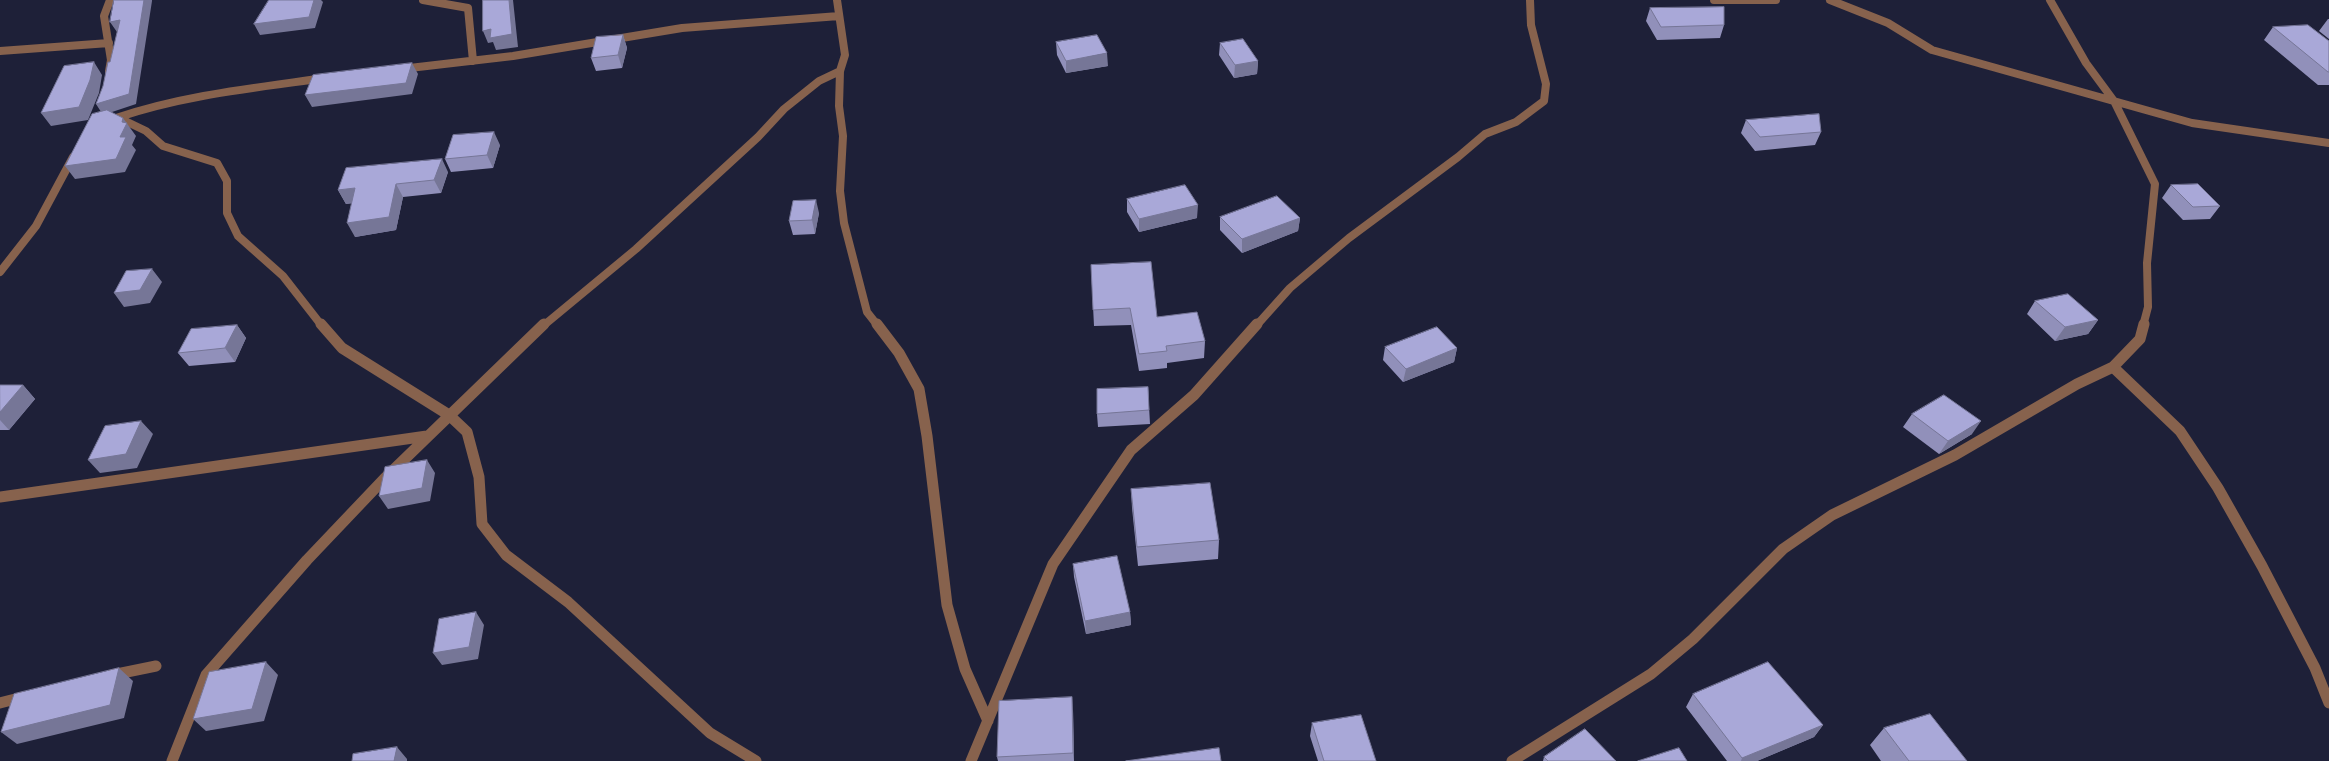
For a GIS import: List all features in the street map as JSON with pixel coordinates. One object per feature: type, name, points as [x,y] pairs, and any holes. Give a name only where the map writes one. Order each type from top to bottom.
[{"type":"street","points":[[108,77],[111,60],[104,16],[110,0]]},
{"type":"street","points":[[422,0],[468,8],[474,61]]},
{"type":"street","points":[[837,0],[845,55],[840,71],[839,106],[843,136],[840,192],[844,223],[867,312],[899,354],[919,389],[927,436],[939,551],[947,605],[965,669],[988,721]]},
{"type":"street","points":[[971,761],[1053,564],[1131,450],[1194,395],[1283,295],[1305,275],[1349,238],[1485,134],[1516,122],[1544,101],[1546,84],[1541,58],[1531,25],[1530,0]]},
{"type":"street","points":[[1714,0],[1776,0]]},
{"type":"street","points":[[1830,0],[1888,22],[1932,50],[2192,123],[2329,144]]},
{"type":"street","points":[[1512,761],[1651,674],[1693,639],[1782,549],[1832,515],[1955,454],[2077,384],[2113,367],[2140,339],[2148,307],[2147,263],[2155,184],[2114,101],[2086,63],[2050,0]]},
{"type":"street","points":[[396,69],[474,61],[682,28],[839,16]]},
{"type":"street","points":[[0,51],[109,43]]},
{"type":"street","points":[[172,761],[206,675],[307,560],[427,436],[530,336],[636,250],[672,212],[758,137],[784,109],[819,81],[840,71]]},
{"type":"street","points":[[332,77],[201,95],[154,105],[114,119],[146,131],[162,146],[217,162],[227,181],[228,213],[238,236],[283,276],[308,309],[342,348],[449,415],[467,432],[479,476],[482,524],[506,555],[568,602],[710,733],[756,761]]},
{"type":"street","points":[[0,272],[36,226],[80,146]]},
{"type":"street","points":[[2113,367],[2180,431],[2218,488],[2315,668],[2329,703]]},
{"type":"street","points":[[0,497],[427,436]]},
{"type":"street","points":[[102,677],[156,666]]},
{"type":"street","points":[[0,703],[37,693]]},
{"type":"building","points":[[114,0],[144,0],[129,94],[96,104],[103,86],[108,62],[110,62],[120,20],[110,22]]},
{"type":"building","points":[[269,0],[314,0],[309,17],[254,24]]},
{"type":"building","points":[[483,0],[509,0],[512,34],[490,38],[491,29],[483,31]]},
{"type":"building","points":[[1724,7],[1724,25],[1661,27],[1650,8]]},
{"type":"building","points":[[2308,25],[2329,41],[2329,72],[2273,27]]},
{"type":"building","points":[[623,35],[618,55],[591,58],[596,37]]},
{"type":"building","points":[[1097,35],[1107,53],[1066,61],[1056,42]]},
{"type":"building","points":[[1243,39],[1258,61],[1235,65],[1220,43]]},
{"type":"building","points":[[94,62],[90,80],[79,107],[41,113],[64,66]]},
{"type":"building","points":[[412,63],[406,83],[305,95],[313,75]]},
{"type":"building","points":[[107,110],[123,118],[122,122],[127,123],[120,137],[126,137],[116,159],[65,166],[92,114]]},
{"type":"building","points":[[1819,114],[1821,132],[1760,137],[1746,120]]},
{"type":"building","points":[[494,132],[487,155],[445,159],[453,135]]},
{"type":"building","points":[[442,159],[434,180],[396,184],[389,217],[347,223],[355,188],[338,190],[346,168]]},
{"type":"building","points":[[2198,184],[2220,206],[2193,207],[2171,185]]},
{"type":"building","points":[[1185,185],[1198,205],[1139,219],[1127,199]]},
{"type":"building","points":[[1277,196],[1300,218],[1242,239],[1220,217]]},
{"type":"building","points":[[816,200],[812,220],[789,221],[793,201]]},
{"type":"building","points":[[1151,262],[1157,317],[1197,312],[1205,341],[1166,346],[1167,351],[1139,354],[1130,308],[1093,310],[1091,265]]},
{"type":"building","points":[[152,269],[140,290],[114,293],[126,271]]},
{"type":"building","points":[[2068,294],[2098,320],[2065,327],[2035,301]]},
{"type":"building","points":[[237,325],[225,348],[178,353],[191,329]]},
{"type":"building","points":[[1437,327],[1457,348],[1406,369],[1385,347]]},
{"type":"building","points":[[0,385],[23,385],[0,412]]},
{"type":"building","points":[[1148,387],[1149,410],[1097,414],[1097,389]]},
{"type":"building","points":[[1944,395],[1981,421],[1948,441],[1912,414]]},
{"type":"building","points":[[141,421],[126,454],[88,460],[105,426]]},
{"type":"building","points":[[427,460],[422,488],[379,496],[385,467]]},
{"type":"building","points":[[1210,483],[1219,540],[1137,547],[1131,489]]},
{"type":"building","points":[[1117,556],[1130,612],[1085,621],[1073,564]]},
{"type":"building","points":[[476,612],[469,647],[433,653],[439,619]]},
{"type":"building","points":[[266,662],[252,709],[193,719],[209,672]]},
{"type":"building","points":[[1768,662],[1823,725],[1742,758],[1693,694]]},
{"type":"building","points":[[119,668],[110,705],[1,732],[14,694]]},
{"type":"building","points":[[1072,697],[1073,753],[997,757],[999,701]]},
{"type":"building","points":[[1930,714],[1967,761],[1909,761],[1884,728]]},
{"type":"building","points":[[1361,715],[1376,761],[1324,761],[1312,723]]},
{"type":"building","points":[[1585,729],[1616,761],[1548,761],[1544,757]]},
{"type":"building","points":[[397,747],[394,761],[352,761],[353,754]]},
{"type":"building","points":[[1219,748],[1221,761],[1126,761]]},
{"type":"building","points":[[1679,748],[1687,761],[1638,761]]}]
